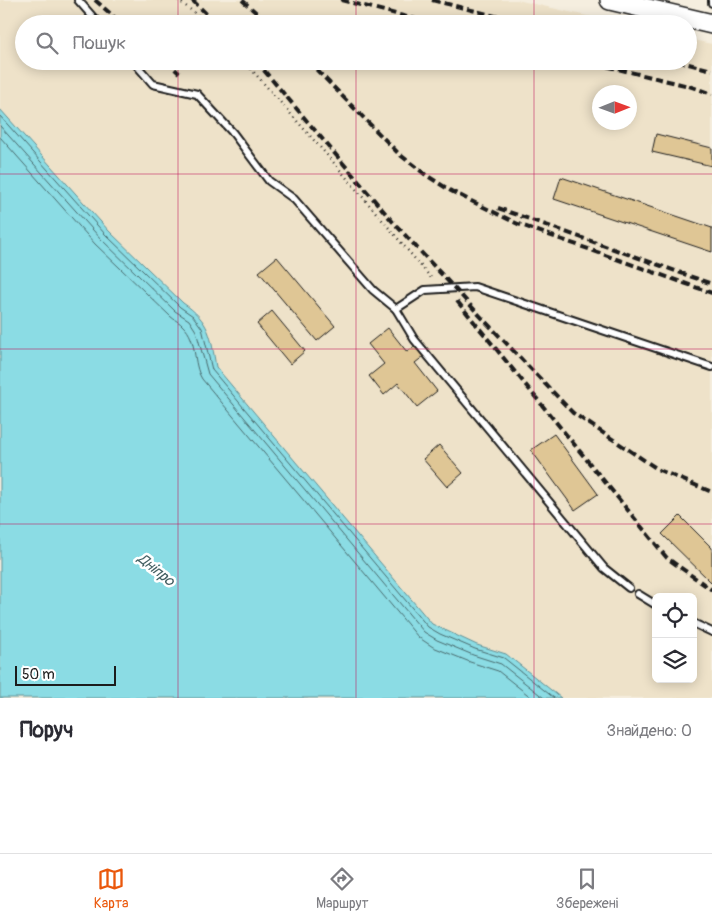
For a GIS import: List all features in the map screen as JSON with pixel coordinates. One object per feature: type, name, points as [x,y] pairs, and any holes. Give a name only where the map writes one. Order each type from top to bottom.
[{"type":"main road","points":[[610,0],[674,15]]},
{"type":"main road","points":[[697,20],[712,24]]},
{"type":"lane","points":[[78,0],[92,15]]},
{"type":"lane","points":[[141,70],[153,84],[197,94],[233,133],[269,181],[294,199],[373,290],[396,309],[414,339],[604,568],[629,588]]},
{"type":"lane","points":[[396,309],[425,290],[475,286],[712,367]]},
{"type":"lane","points":[[638,594],[652,603]]},
{"type":"lane","points":[[697,626],[712,632]]},
{"type":"path","points":[[178,0],[197,15]]},
{"type":"path","points":[[252,70],[334,163],[439,288]]},
{"type":"shaded area","points":[[0,0],[517,0],[583,15],[15,15],[15,70],[697,70],[697,41],[712,44],[712,698],[561,698],[506,654],[477,645],[432,624],[216,367],[213,350],[197,312],[183,303],[109,231],[0,109]]},
{"type":"water","name":"Дніпро","points":[[0,109],[109,231],[183,303],[199,316],[208,331],[216,367],[432,624],[477,645],[506,654],[561,698],[0,698]]},
{"type":"building","points":[[656,134],[712,148],[712,166],[652,152]]},
{"type":"building","points":[[561,177],[712,228],[712,252],[554,199]]},
{"type":"building","points":[[277,257],[335,326],[317,341],[259,272]]},
{"type":"building","points":[[272,311],[305,351],[290,364],[257,324]]},
{"type":"building","points":[[388,328],[407,352],[416,345],[424,356],[415,363],[437,391],[417,407],[398,383],[384,395],[369,376],[384,364],[368,344]]},
{"type":"building","points":[[554,434],[598,494],[575,510],[531,450]]},
{"type":"building","points":[[439,445],[463,473],[447,487],[423,459]]},
{"type":"building","points":[[680,516],[712,548],[712,583],[662,534]]},
{"type":"railway","points":[[95,0],[112,15]]},
{"type":"railway","points":[[192,0],[208,15]]},
{"type":"railway","points":[[242,0],[259,15]]},
{"type":"railway","points":[[341,0],[400,15]]},
{"type":"railway","points":[[432,0],[491,15]]},
{"type":"railway","points":[[697,66],[712,70]]},
{"type":"railway","points":[[176,70],[179,73]]},
{"type":"railway","points":[[264,70],[393,222],[573,413],[659,470],[712,492]]},
{"type":"railway","points":[[317,70],[399,154],[451,191],[518,224],[712,293]]},
{"type":"railway","points":[[622,70],[689,86],[712,94]]},
{"type":"railway","points":[[498,208],[712,284]]},
{"type":"railway","points":[[457,301],[667,558],[712,590]]}]
